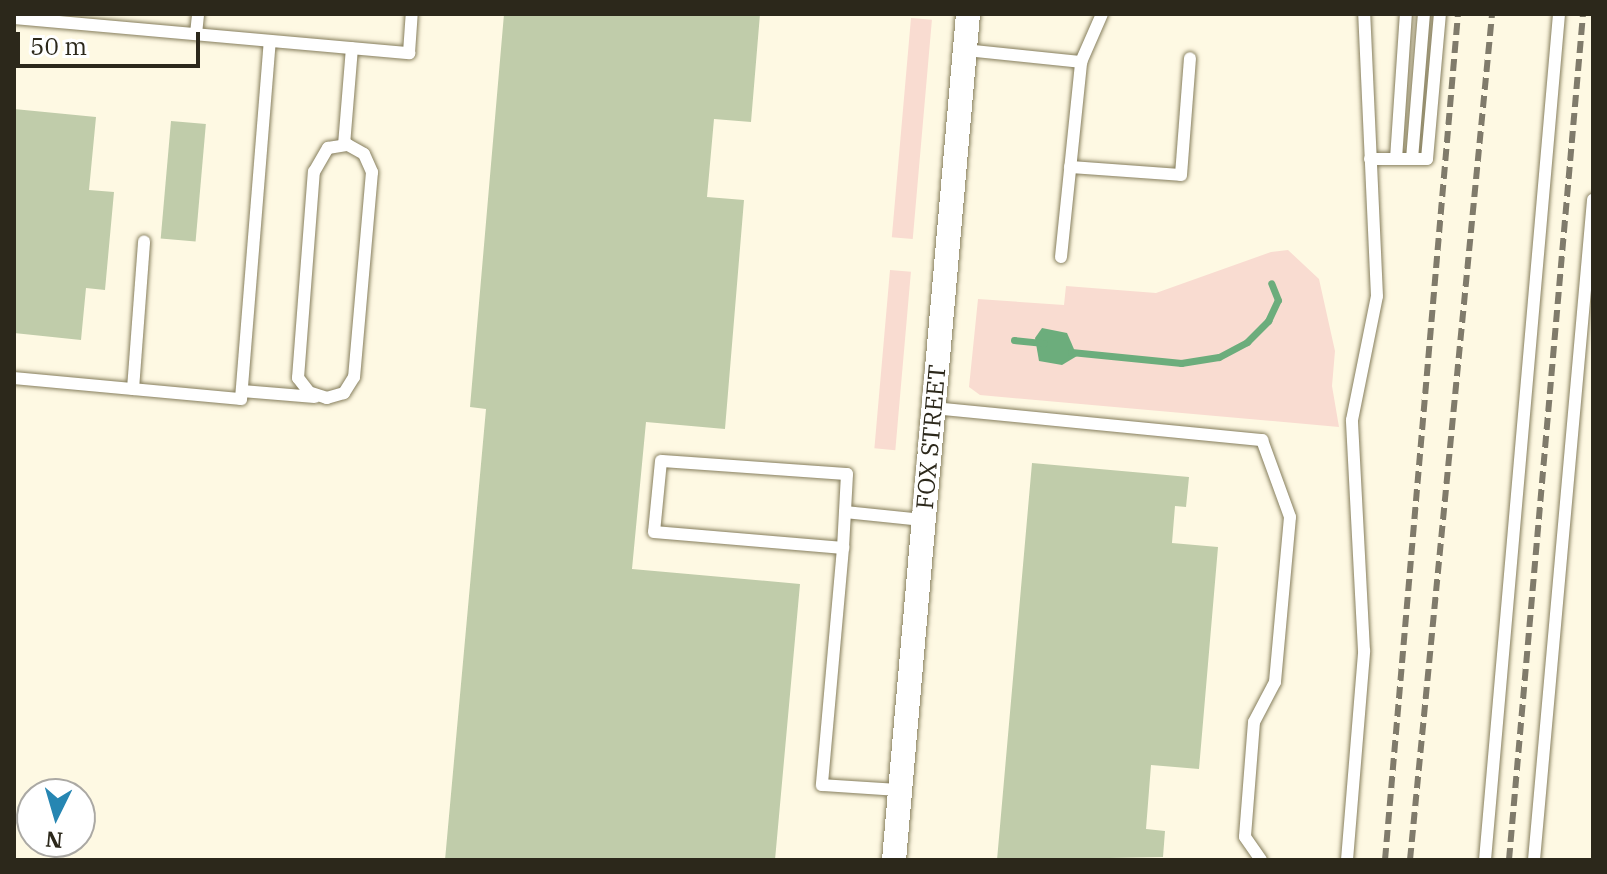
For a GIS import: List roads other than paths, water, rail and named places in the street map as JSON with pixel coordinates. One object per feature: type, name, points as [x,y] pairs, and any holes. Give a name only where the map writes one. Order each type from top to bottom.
[{"type":"street","name":"FOX STREET","points":[[894,860],[968,14]]},
{"type":"lane","points":[[196,34],[198,14]]},
{"type":"lane","points":[[14,18],[409,53],[412,14]]},
{"type":"lane","points":[[1061,257],[1081,62],[1102,14]]},
{"type":"lane","points":[[1347,860],[1364,651],[1352,420],[1377,296],[1364,14]]},
{"type":"lane","points":[[1396,159],[1406,14]]},
{"type":"lane","points":[[1412,159],[1424,14]]},
{"type":"lane","points":[[1370,159],[1427,159],[1440,14]]},
{"type":"lane","points":[[1485,860],[1559,14]]},
{"type":"lane","points":[[14,378],[241,399],[270,41]]},
{"type":"lane","points":[[344,145],[352,48]]},
{"type":"lane","points":[[965,50],[1081,62]]},
{"type":"lane","points":[[1070,167],[1181,175],[1190,58]]},
{"type":"lane","points":[[242,391],[327,398],[344,393],[354,377],[372,172],[364,154],[344,145],[320,155],[314,172],[298,378],[309,392],[327,398]]},
{"type":"lane","points":[[1534,860],[1593,200]]},
{"type":"lane","points":[[133,389],[144,241]]},
{"type":"lane","points":[[934,408],[1262,440],[1290,517],[1275,682],[1254,722],[1245,837],[1261,860]]},
{"type":"lane","points":[[843,548],[654,532],[661,461],[847,474],[843,548],[822,785],[900,790]]},
{"type":"lane","points":[[845,512],[923,520]]},
{"type":"waterway","points":[[1071,352],[1181,363],[1219,357],[1247,342],[1268,321],[1278,300],[1271,283]]},
{"type":"waterway","points":[[1014,340],[1044,343]]},
{"type":"railway","points":[[1385,860],[1458,14]]},
{"type":"railway","points":[[1410,860],[1492,14]]},
{"type":"railway","points":[[1509,860],[1583,14]]}]
